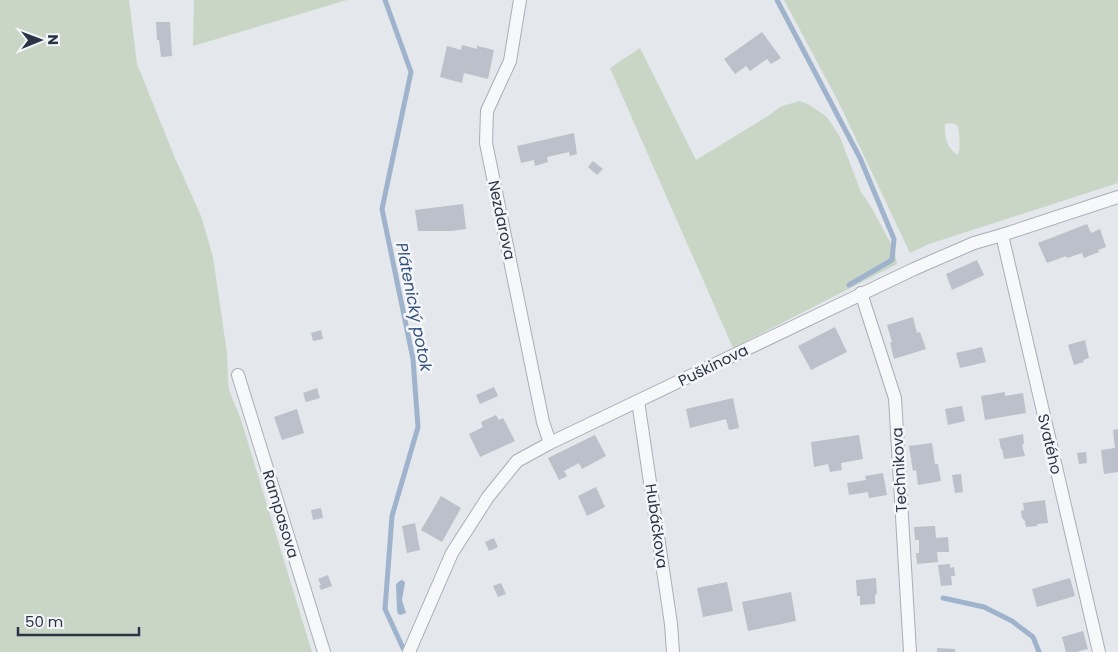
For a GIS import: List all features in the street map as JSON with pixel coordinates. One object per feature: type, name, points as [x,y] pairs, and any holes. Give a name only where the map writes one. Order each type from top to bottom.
[{"type":"street","name":"Nezdarova","points":[[520,0],[510,61],[487,111],[486,143],[543,422],[550,442]]},
{"type":"street","name":"Puškinova","points":[[409,652],[452,553],[488,497],[516,461],[550,442],[914,269],[974,243],[1002,236],[1118,197]]},
{"type":"street","name":"Svatého","points":[[1002,236],[1099,652]]},
{"type":"street","name":"Technikova","points":[[861,293],[895,398],[910,652]]},
{"type":"street","name":"Rampasova","points":[[238,375],[324,652]]},
{"type":"street","name":"Hubáčkova","points":[[638,401],[672,624],[672,652]]},
{"type":"green space","points":[[0,0],[129,0],[137,64],[201,216],[213,257],[227,353],[229,390],[241,420],[312,652],[0,652]]},
{"type":"green space","points":[[194,0],[347,0],[193,46]]},
{"type":"green space","points":[[784,0],[1118,0],[1118,183],[929,244],[910,253],[839,103]],"holes":[[[953,123],[958,126],[960,144],[958,155],[949,146],[946,138],[945,124]]]},
{"type":"green space","points":[[640,48],[696,160],[780,107],[799,101],[808,104],[827,117],[840,137],[861,192],[894,249],[897,264],[733,348],[610,68]]},
{"type":"water","points":[[401,580],[405,583],[402,600],[406,613],[400,615],[397,610],[396,584]]},
{"type":"building","points":[[156,22],[170,22],[172,56],[161,57],[159,40],[157,40]]},
{"type":"building","points":[[762,32],[781,58],[771,64],[767,59],[750,71],[746,66],[735,74],[724,59]]},
{"type":"building","points":[[462,45],[477,49],[477,46],[494,50],[488,79],[464,73],[462,83],[440,77],[447,46],[461,50]]},
{"type":"building","points":[[574,133],[577,154],[570,156],[569,152],[547,157],[548,162],[535,166],[534,160],[521,163],[517,146]]},
{"type":"building","points":[[593,161],[603,169],[597,175],[588,167]]},
{"type":"building","points":[[463,204],[466,229],[418,231],[415,210]]},
{"type":"building","points":[[1087,224],[1091,233],[1100,229],[1106,247],[1084,258],[1082,253],[1067,258],[1066,256],[1047,263],[1038,243]]},
{"type":"building","points":[[977,260],[984,275],[952,290],[946,274]]},
{"type":"building","points":[[913,317],[917,333],[920,332],[926,349],[894,359],[887,325]]},
{"type":"building","points":[[835,327],[847,352],[811,370],[798,346]]},
{"type":"building","points":[[321,330],[323,339],[313,341],[311,333]]},
{"type":"building","points":[[1085,340],[1089,358],[1083,360],[1084,362],[1074,365],[1068,345]]},
{"type":"building","points":[[982,347],[986,362],[960,368],[956,353]]},
{"type":"building","points":[[494,387],[498,396],[480,404],[476,395]]},
{"type":"building","points":[[317,388],[320,398],[306,402],[303,393]]},
{"type":"building","points":[[1005,392],[1005,396],[1023,393],[1026,413],[985,420],[981,396]]},
{"type":"building","points":[[733,398],[739,428],[729,430],[726,419],[690,428],[686,409]]},
{"type":"building","points":[[962,406],[965,421],[948,425],[945,409]]},
{"type":"building","points":[[297,409],[304,433],[282,440],[274,417]]},
{"type":"building","points":[[496,415],[499,420],[503,418],[515,441],[480,457],[469,434],[483,427],[481,422]]},
{"type":"building","points":[[1118,429],[1118,472],[1104,474],[1101,450],[1115,448],[1113,430]]},
{"type":"building","points":[[1023,434],[1024,444],[1022,445],[1025,456],[1004,459],[999,439]]},
{"type":"building","points":[[595,435],[606,456],[582,469],[579,463],[564,471],[567,476],[559,480],[548,458]]},
{"type":"building","points":[[859,435],[863,459],[841,463],[842,470],[830,472],[828,464],[814,467],[811,442]]},
{"type":"building","points":[[932,443],[935,464],[938,464],[941,481],[918,485],[916,470],[913,471],[909,446]]},
{"type":"building","points":[[1086,452],[1087,463],[1079,464],[1077,453]]},
{"type":"building","points":[[883,473],[887,495],[869,498],[868,492],[849,495],[847,483],[866,480],[865,476]]},
{"type":"building","points":[[961,474],[963,492],[955,493],[952,475]]},
{"type":"building","points":[[596,487],[605,507],[587,516],[578,496]]},
{"type":"building","points":[[441,496],[461,508],[442,542],[421,530]]},
{"type":"building","points":[[1045,500],[1048,523],[1026,527],[1021,511],[1024,510],[1023,503]]},
{"type":"building","points":[[321,508],[323,518],[313,520],[311,510]]},
{"type":"building","points":[[415,523],[420,550],[407,553],[402,526]]},
{"type":"building","points":[[935,526],[936,538],[948,537],[949,552],[937,552],[938,562],[917,564],[916,553],[919,553],[919,540],[915,540],[914,527]]},
{"type":"building","points":[[494,538],[498,547],[489,551],[485,542]]},
{"type":"building","points":[[950,564],[950,568],[954,567],[955,576],[951,576],[952,585],[941,586],[938,565]]},
{"type":"building","points":[[328,575],[332,586],[321,590],[318,579]]},
{"type":"building","points":[[876,578],[877,594],[875,595],[875,604],[860,605],[860,596],[857,596],[856,580]]},
{"type":"building","points":[[1070,578],[1075,596],[1037,607],[1032,589]]},
{"type":"building","points":[[727,582],[733,611],[703,617],[697,588]]},
{"type":"building","points":[[501,583],[506,594],[498,597],[493,586]]},
{"type":"building","points":[[791,592],[796,621],[748,631],[742,602]]},
{"type":"building","points":[[1083,631],[1088,649],[1066,652],[1062,637]]},
{"type":"building","points":[[937,648],[955,649],[955,652],[937,652]]},
{"type":"waterway","name":"Plátenický potok","points":[[385,0],[411,72],[382,209],[413,359],[418,427],[392,516],[385,609],[403,648]]},
{"type":"waterway","points":[[777,0],[860,158],[894,239],[892,260],[849,285]]},
{"type":"waterway","points":[[943,598],[984,607],[1012,621],[1033,637],[1039,652]]}]
